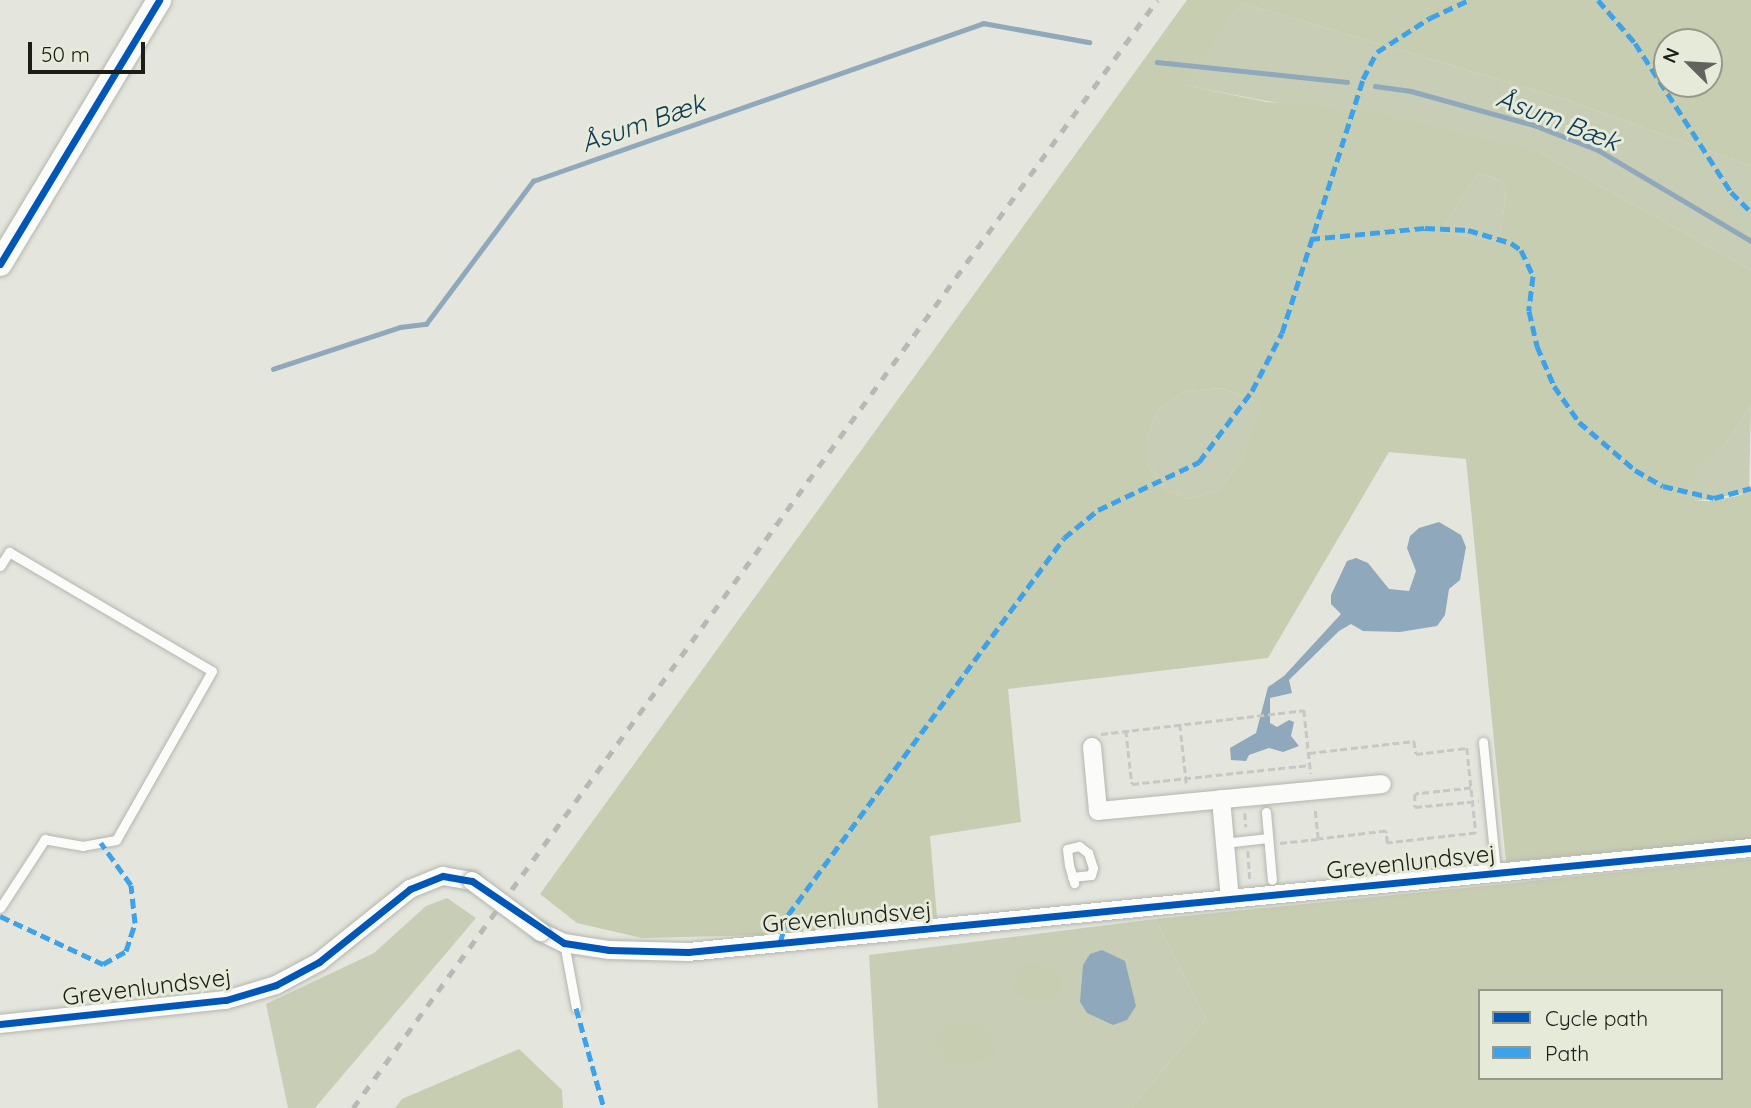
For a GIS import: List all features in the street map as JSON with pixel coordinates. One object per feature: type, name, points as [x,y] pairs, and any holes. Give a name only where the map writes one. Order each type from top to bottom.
[{"type":"main road","points":[[0,264],[159,0]]},
{"type":"street","points":[[1092,747],[1098,811],[1382,784]]},
{"type":"street","points":[[1221,799],[1230,899]]},
{"type":"street","name":"Grevenlundsvej","points":[[0,1024],[226,1000],[276,985],[319,962],[410,889],[443,876],[472,881],[541,932],[564,943],[609,950],[688,952],[1075,908],[1230,899],[1751,848]]},
{"type":"lane","points":[[0,566],[9,552],[212,671],[116,840],[83,846],[46,839],[0,908]]},
{"type":"lane","points":[[1483,741],[1496,873]]},
{"type":"lane","points":[[1266,812],[1272,880]]},
{"type":"lane","points":[[1224,843],[1268,841]]},
{"type":"lane","points":[[564,943],[576,1008]]},
{"type":"path","points":[[1092,747],[1103,732],[1272,715]]},
{"type":"path","points":[[1180,724],[1188,803]]},
{"type":"path","points":[[1126,730],[1132,784],[1310,765]]},
{"type":"path","points":[[1471,788],[1415,794],[1415,807],[1489,800]]},
{"type":"path","points":[[1268,841],[1318,839]]},
{"type":"green space","points":[[1187,0],[1751,0],[1751,166],[1570,101],[1242,3],[1183,85],[1267,102],[1376,112],[1539,152],[1751,270],[1751,406],[1723,447],[1696,470],[1689,490],[1696,501],[1709,501],[1738,496],[1751,489],[1751,839],[1506,862],[1466,459],[1389,452],[1268,658],[1008,689],[1021,822],[930,836],[937,917],[769,935],[642,938],[577,923],[540,894]],"holes":[[[1478,173],[1502,181],[1506,195],[1499,242],[1440,232]],[[1222,388],[1258,402],[1260,411],[1241,461],[1218,491],[1189,499],[1165,490],[1147,463],[1147,438],[1158,410],[1186,391]]]},
{"type":"green space","points":[[1242,3],[1570,101],[1751,166],[1751,270],[1539,152],[1182,85]]},
{"type":"green space","points":[[1478,173],[1502,181],[1506,195],[1499,242],[1440,232]]},
{"type":"green space","points":[[1222,388],[1258,402],[1261,411],[1241,461],[1218,491],[1189,499],[1165,490],[1147,463],[1147,438],[1158,410],[1186,391]]},
{"type":"green space","points":[[1751,406],[1749,492],[1696,501],[1689,490],[1695,470],[1723,447]]},
{"type":"green space","points":[[1751,859],[1751,1108],[1131,1108],[1206,1019],[1155,919]]},
{"type":"green space","points":[[447,898],[476,918],[315,1108],[288,1108],[266,1004],[374,953],[426,906]]},
{"type":"green space","points":[[1155,919],[1206,1019],[1131,1108],[878,1108],[869,955]]},
{"type":"green space","points":[[1033,962],[1060,972],[1063,984],[1056,996],[1043,1004],[1014,993],[1017,969]]},
{"type":"green space","points":[[956,1021],[986,1026],[996,1047],[992,1056],[968,1066],[949,1062],[936,1042],[940,1032]]},
{"type":"green space","points":[[519,1049],[562,1090],[563,1108],[395,1108],[402,1099]]},
{"type":"water","points":[[1439,522],[1461,535],[1466,547],[1460,580],[1449,589],[1445,615],[1437,626],[1400,632],[1363,631],[1351,624],[1339,631],[1289,680],[1292,693],[1270,698],[1270,723],[1277,727],[1289,720],[1294,722],[1291,736],[1299,746],[1283,752],[1269,748],[1249,755],[1246,761],[1231,760],[1230,748],[1256,733],[1268,687],[1284,676],[1341,614],[1331,604],[1331,595],[1347,561],[1356,558],[1368,563],[1389,589],[1409,591],[1416,571],[1407,548],[1410,536],[1419,528]]},
{"type":"water","points":[[1102,950],[1125,961],[1136,1006],[1127,1020],[1113,1025],[1087,1013],[1080,1002],[1083,965],[1090,954]]},
{"type":"waterway","name":"Åsum Bæk","points":[[273,369],[400,327],[426,324],[533,181],[983,23],[1089,42]]},
{"type":"waterway","name":"Åsum Bæk","points":[[1157,62],[1347,82]]},
{"type":"waterway","name":"Åsum Bæk","points":[[1375,86],[1411,91],[1534,125],[1598,150],[1751,241]]},
{"type":"railway","points":[[353,1108],[1157,0]]},
{"type":"marked path","points":[[780,943],[788,915],[1064,538],[1098,510],[1199,462],[1252,391],[1282,333],[1363,79],[1377,52],[1430,18],[1469,0]]},
{"type":"marked path","points":[[1598,0],[1635,43],[1731,192],[1751,212]]},
{"type":"marked path","points":[[1310,239],[1425,228],[1468,230],[1511,243],[1521,250],[1533,276],[1529,311],[1537,346],[1554,386],[1579,422],[1635,470],[1663,486],[1714,498],[1751,488]]},
{"type":"marked path","points":[[0,916],[103,964],[126,951],[135,923],[131,885],[101,843]]},
{"type":"marked path","points":[[576,1008],[604,1108]]},
{"type":"cycle path","points":[[0,264],[159,0]]},
{"type":"cycle path","points":[[0,1024],[226,1000],[276,985],[319,962],[410,889],[443,876],[472,881],[564,943],[609,950],[688,952],[1751,848]]}]
